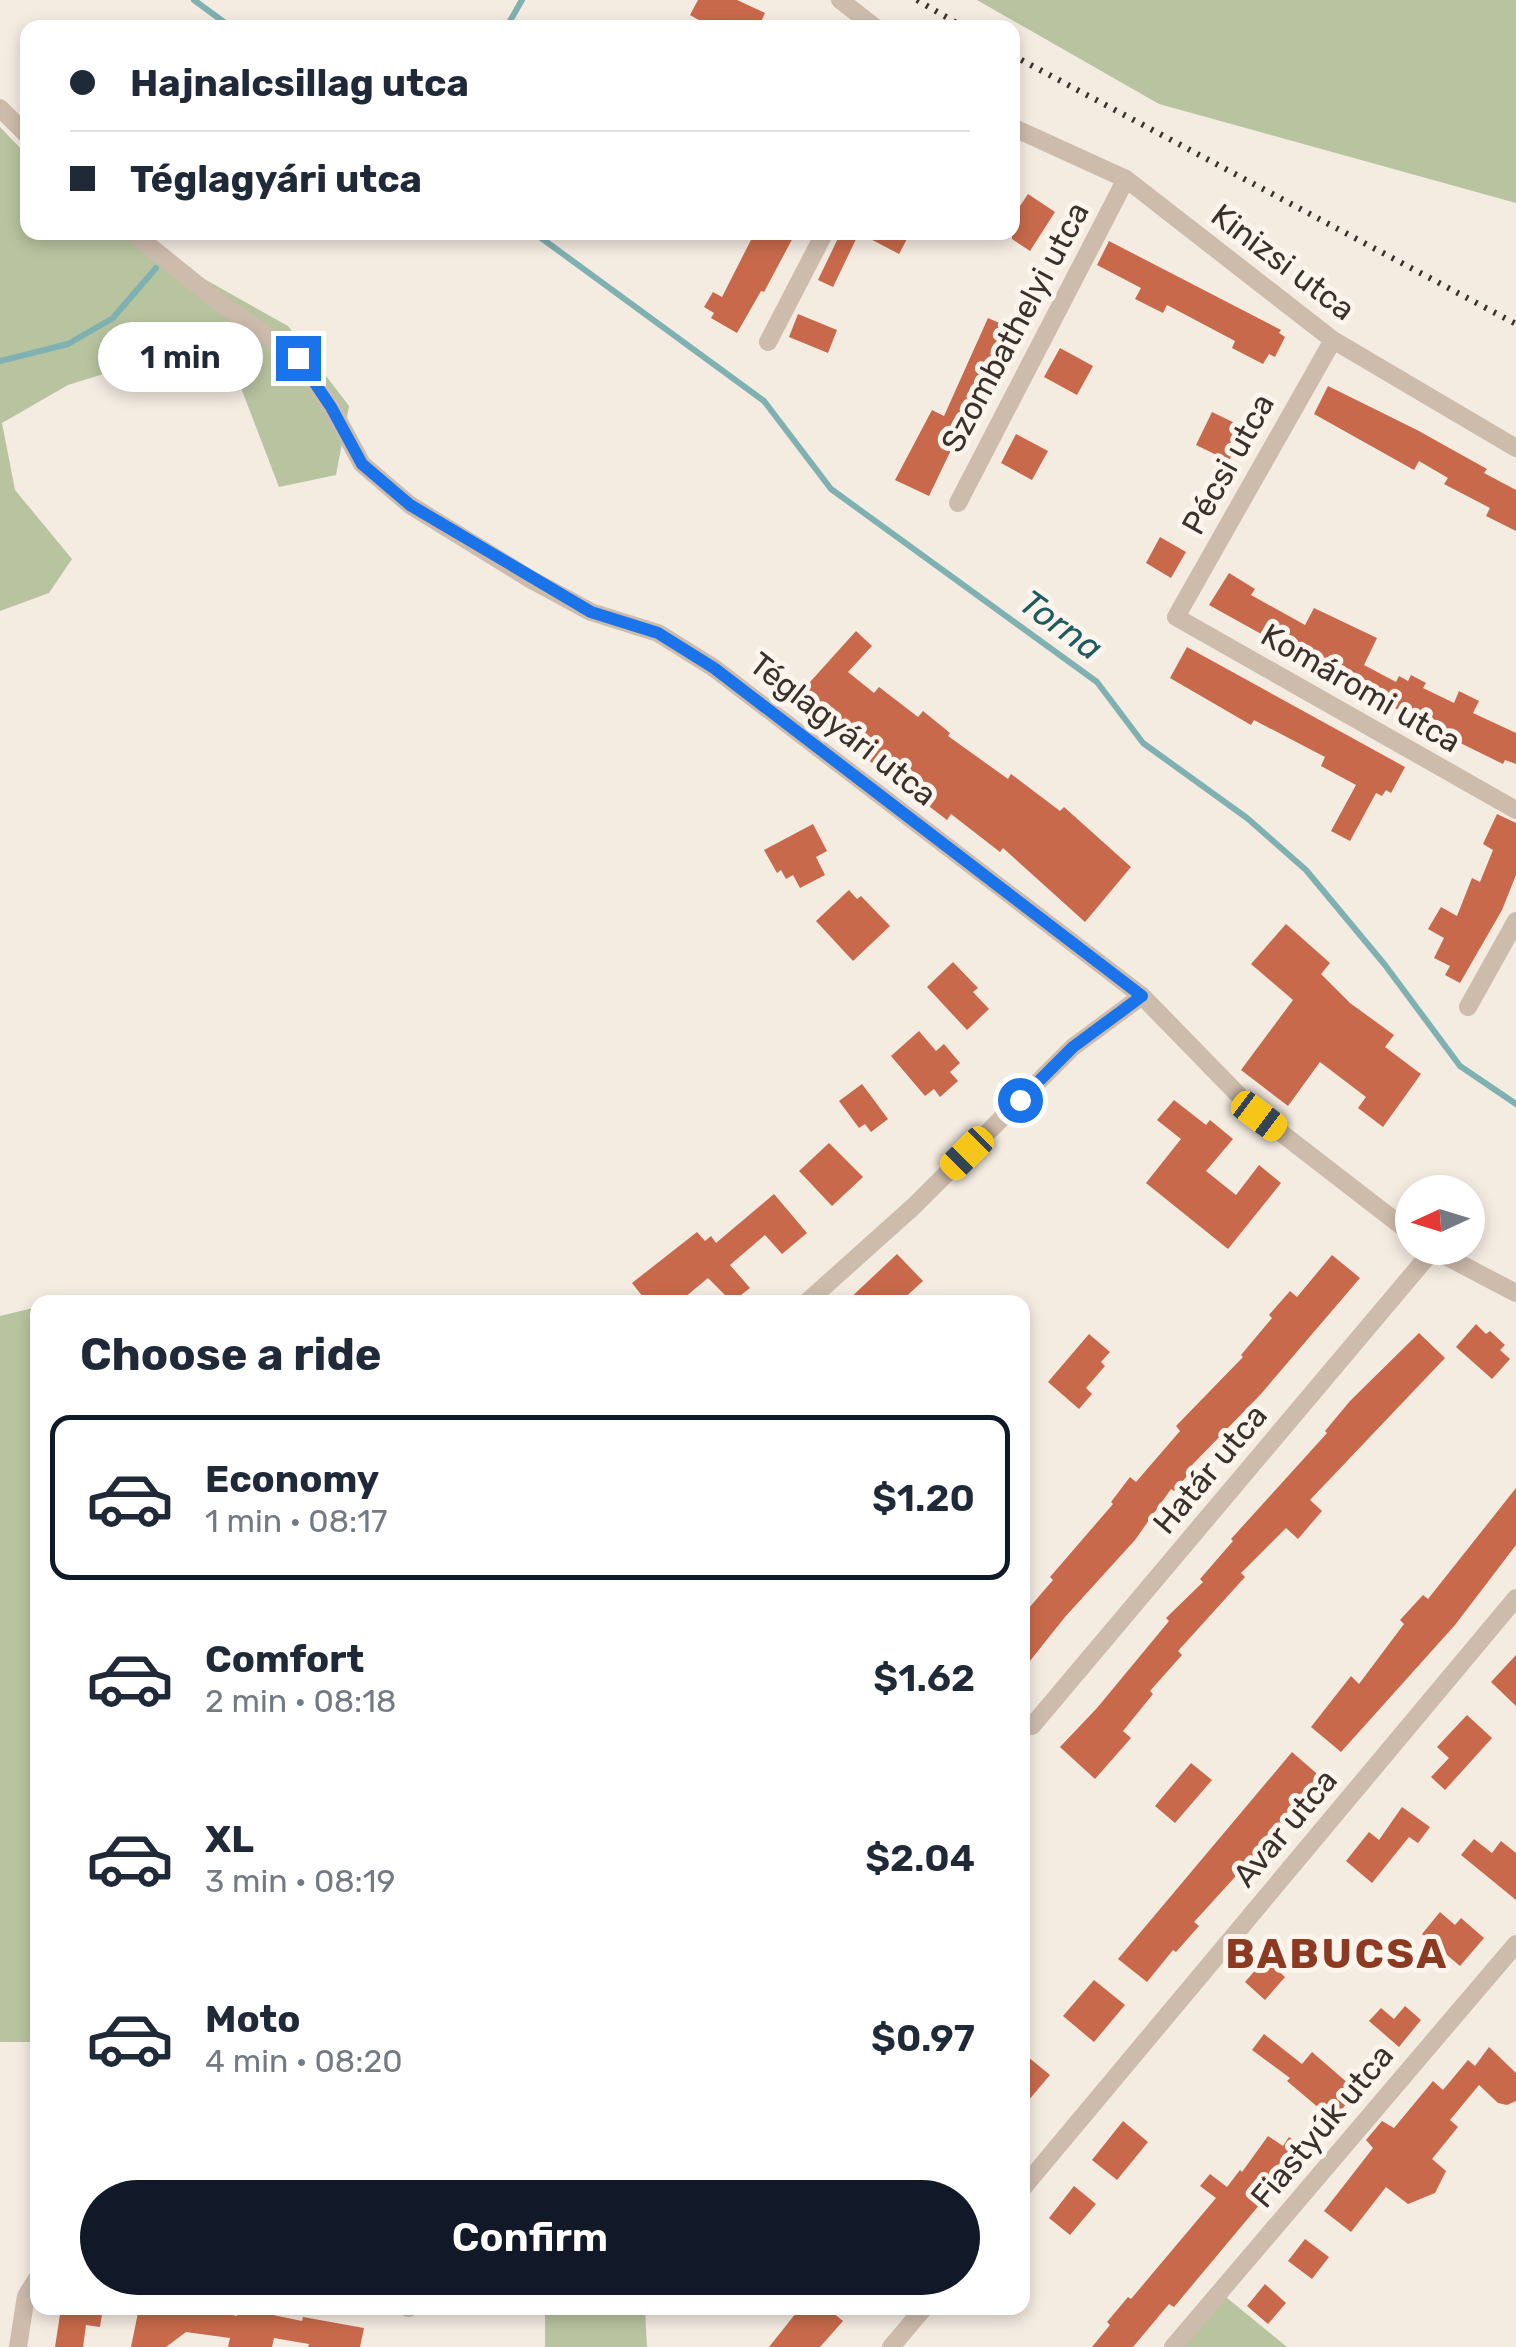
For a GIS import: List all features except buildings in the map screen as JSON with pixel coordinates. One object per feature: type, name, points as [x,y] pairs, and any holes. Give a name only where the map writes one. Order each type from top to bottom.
[{"type":"street","points":[[840,0],[866,20]]},
{"type":"street","points":[[0,108],[20,128]]},
{"type":"street","name":"Kinizsi utca","points":[[1020,130],[1126,179],[1333,340],[1516,448]]},
{"type":"street","name":"Szombathelyi utca","points":[[958,502],[1126,179]]},
{"type":"street","name":"Téglagyári utca","points":[[142,240],[220,303],[298,358],[362,464],[410,505],[591,612],[658,633],[714,668],[1142,996],[1259,1116],[1395,1221]]},
{"type":"street","points":[[768,342],[821,240]]},
{"type":"street","name":"Pécsi utca","points":[[1176,617],[1333,340]]},
{"type":"street","name":"Komáromi utca","points":[[1176,617],[1516,810]]},
{"type":"street","points":[[1468,1007],[1516,922]]},
{"type":"street","points":[[814,1295],[914,1206],[1073,1047],[1142,996]]},
{"type":"street","name":"Határ utca","points":[[1032,1726],[1419,1265]]},
{"type":"street","points":[[1463,1265],[1516,1293]]},
{"type":"street","name":"Avar utca","points":[[1030,2179],[1516,1598]]},
{"type":"street","name":"Fiastyúk utca","points":[[1173,2347],[1516,1944]]},
{"type":"street","points":[[18,2347],[30,2290]]},
{"type":"street","points":[[891,2347],[918,2315]]},
{"type":"green space","points":[[977,0],[1516,0],[1516,203],[1159,104],[1020,25],[1020,20],[1012,20]]},
{"type":"green space","points":[[0,127],[20,148],[20,240],[134,240],[288,326],[349,406],[336,475],[279,487],[238,380],[187,348],[68,385],[2,423],[15,490],[72,559],[49,593],[0,611]]},
{"type":"green space","points":[[30,1309],[30,2042],[0,2042],[0,1316]]},
{"type":"green space","points":[[1221,2293],[1287,2347],[1177,2347]]},
{"type":"green space","points":[[545,2315],[645,2315],[647,2347],[545,2347]]},
{"type":"waterway","name":"Torna","points":[[194,0],[221,20]]},
{"type":"waterway","points":[[511,20],[522,0]]},
{"type":"waterway","name":"Torna","points":[[544,240],[764,401],[831,489],[1097,682],[1143,743],[1247,818],[1306,870],[1385,965],[1460,1066],[1516,1104]]},
{"type":"waterway","points":[[0,361],[68,344],[113,318],[156,268]]},
{"type":"railway","points":[[917,0],[951,20]]},
{"type":"railway","points":[[1020,59],[1516,324]]},
{"type":"district","name":"BABUCSA","points":[[1337,1954]]},
{"type":"route","points":[[298,358],[362,464],[410,505],[591,612],[658,633],[714,668],[1142,996],[1073,1047],[1020,1100]]}]
